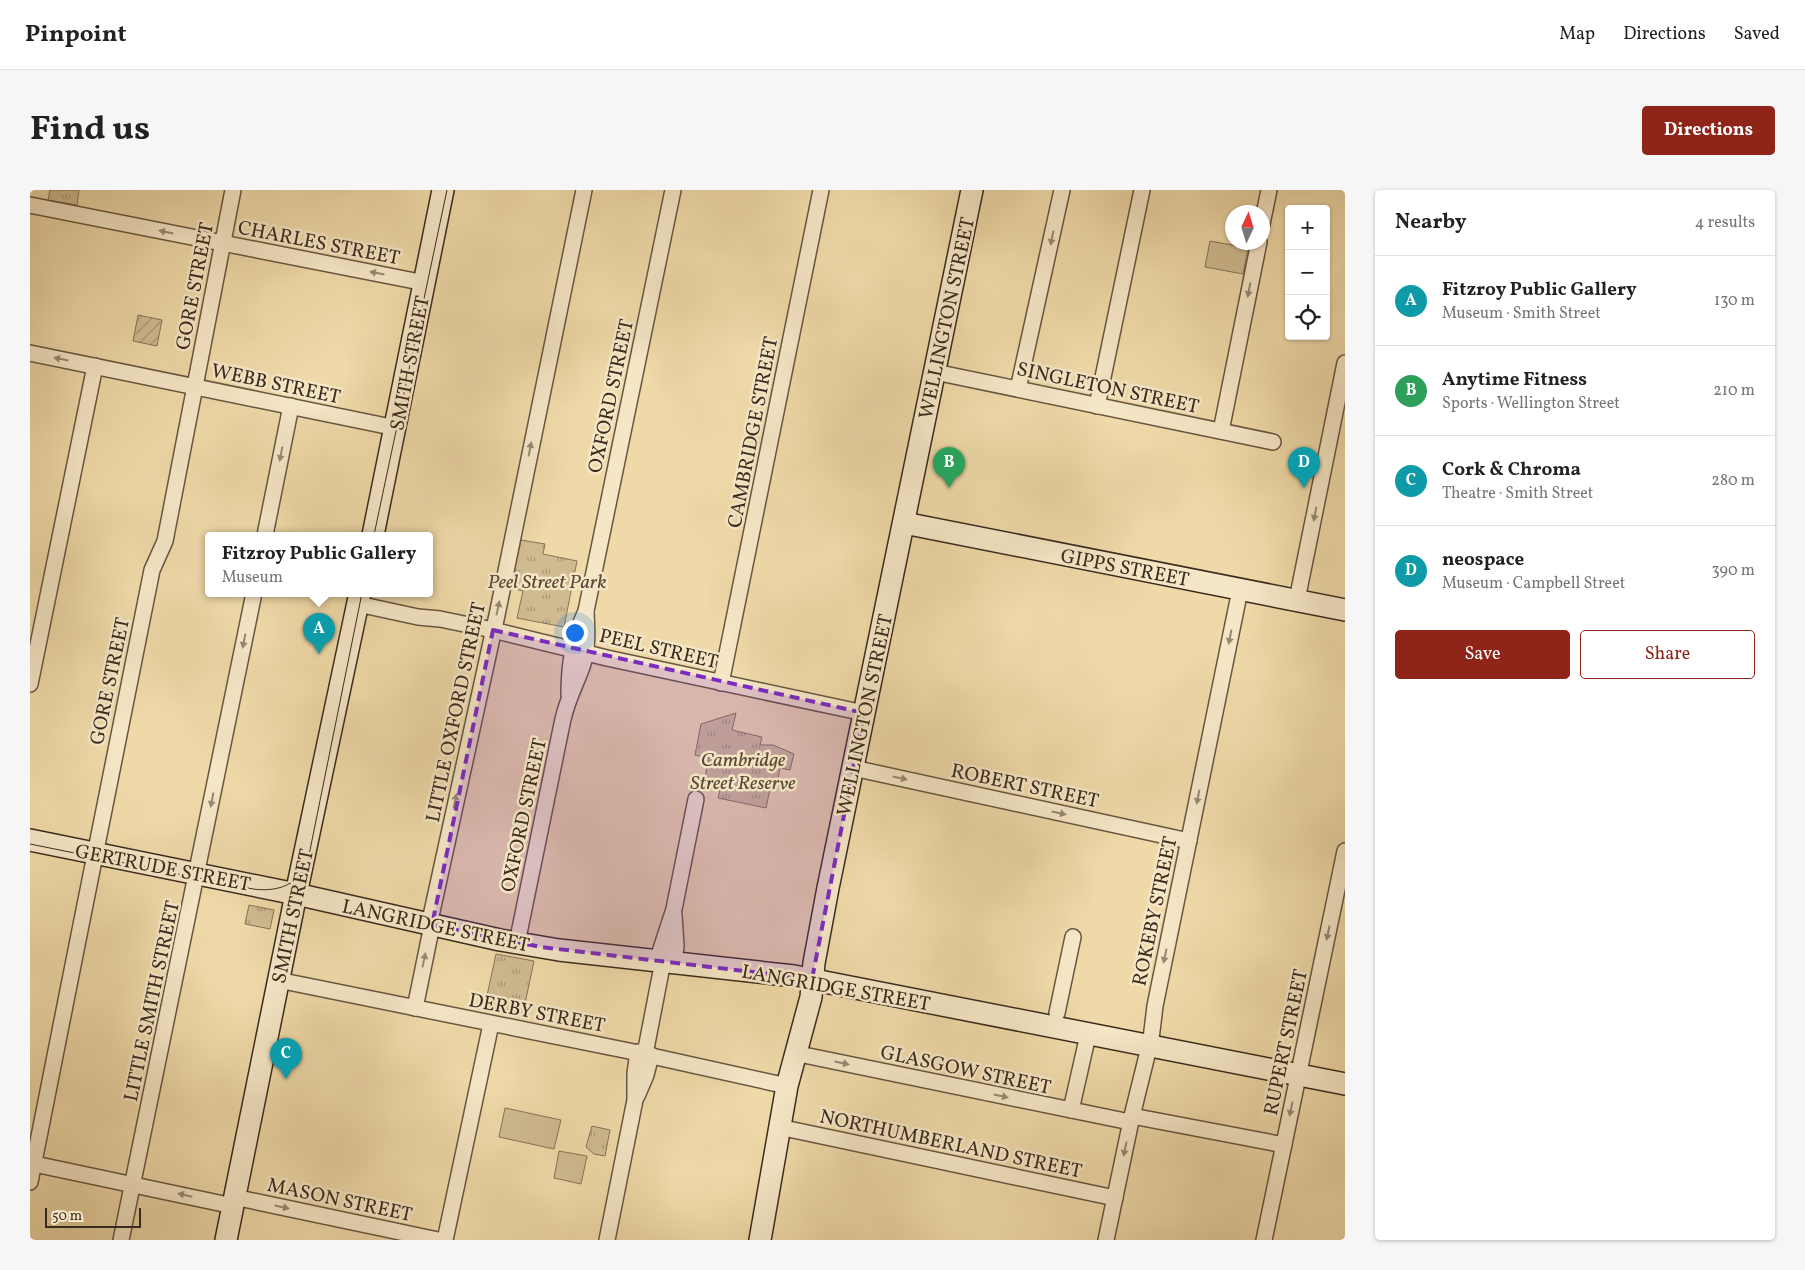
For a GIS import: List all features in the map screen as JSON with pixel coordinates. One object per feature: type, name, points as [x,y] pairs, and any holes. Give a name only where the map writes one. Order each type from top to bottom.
[{"type":"street","name":"GORE STREET","points":[[30,1182],[32,1163],[75,960],[94,853],[152,570],[165,540],[234,190]]},
{"type":"street","name":"SMITH STREET","points":[[373,532],[396,428],[443,190]]},
{"type":"street","name":"LITTLE OXFORD STREET","points":[[415,1008],[432,924],[433,908],[493,630],[584,190]]},
{"type":"street","name":"OXFORD STREET","points":[[517,943],[568,695],[569,666],[588,634],[586,611],[673,190]]},
{"type":"street","name":"CAMBRIDGE STREET","points":[[721,683],[821,190]]},
{"type":"street","name":"WELLINGTON STREET","points":[[760,1240],[787,1086],[794,1053],[804,1026],[828,888],[972,190]]},
{"type":"street","points":[[1018,389],[1062,190]]},
{"type":"street","points":[[1097,406],[1142,190]]},
{"type":"street","points":[[1266,205],[1269,190]]},
{"type":"street","name":"CHARLES STREET","points":[[30,205],[425,283]]},
{"type":"street","points":[[1221,431],[1257,250]]},
{"type":"street","name":"WEBB STREET","points":[[30,353],[396,428]]},
{"type":"street","points":[[1297,600],[1345,363]]},
{"type":"street","points":[[30,684],[95,366]]},
{"type":"street","name":"SINGLETON STREET","points":[[934,372],[1273,442]]},
{"type":"street","points":[[266,532],[291,406]]},
{"type":"street","name":"GIPPS STREET","points":[[904,523],[1345,610]]},
{"type":"street","name":"ROKEBY STREET","points":[[1106,1240],[1148,1047],[1240,590]]},
{"type":"street","name":"LITTLE SMITH STREET","points":[[121,1240],[198,874],[253,597]]},
{"type":"street","name":"SMITH STREET","points":[[226,1240],[278,980],[359,598]]},
{"type":"street","name":"PEEL STREET","points":[[359,598],[418,617],[440,619],[493,630],[721,683],[864,713]]},
{"type":"street","name":"ROBERT STREET","points":[[853,768],[1189,841]]},
{"type":"street","points":[[607,1240],[635,1100],[634,1073],[645,1054],[696,799]]},
{"type":"street","name":"GERTRUDE STREET","points":[[30,840],[296,894]]},
{"type":"street","name":"RUPERT STREET","points":[[1264,1240],[1345,851]]},
{"type":"street","name":"LANGRIDGE STREET","points":[[296,894],[517,943],[812,979],[1148,1047],[1345,1084]]},
{"type":"street","points":[[1058,1013],[1073,937]]},
{"type":"street","name":"DERBY STREET","points":[[278,980],[645,1054],[787,1086]]},
{"type":"street","points":[[445,1240],[491,1024]]},
{"type":"street","points":[[1071,1110],[1088,1035]]},
{"type":"street","name":"GLASGOW STREET","points":[[794,1053],[1071,1110],[1284,1145]]},
{"type":"street","name":"NORTHUMBERLAND STREET","points":[[779,1126],[1115,1198]]},
{"type":"street","name":"MASON STREET","points":[[32,1163],[133,1184],[438,1240]]},
{"type":"highlighted area","points":[[493,630],[864,713],[812,979],[541,947],[432,925]]},
{"type":"green space","points":[[50,190],[79,190],[77,205],[48,200]]},
{"type":"green space","points":[[1210,241],[1225,244],[1225,250],[1248,250],[1243,274],[1205,267]]},
{"type":"green space","points":[[138,315],[162,320],[157,346],[133,341]]},
{"type":"green space","name":"Peel Street Park","points":[[521,540],[545,544],[543,554],[577,561],[564,627],[517,618],[523,591],[510,588]]},
{"type":"green space","name":"Cambridge Street Reserve","points":[[736,713],[732,730],[762,737],[760,745],[773,745],[794,754],[790,770],[780,768],[776,790],[770,789],[766,808],[718,798],[720,790],[703,786],[709,758],[695,755],[701,724]]},
{"type":"green space","points":[[249,905],[274,910],[270,929],[245,924]]},
{"type":"green space","points":[[496,954],[534,961],[523,1013],[485,1005]]},
{"type":"green space","points":[[505,1108],[561,1120],[554,1149],[499,1137]]},
{"type":"green space","points":[[592,1126],[610,1130],[605,1156],[594,1154],[586,1147]]},
{"type":"green space","points":[[559,1151],[587,1156],[581,1184],[554,1178]]},
{"type":"tram line","points":[[375,532],[447,190]]},
{"type":"tram line","points":[[30,844],[253,889],[277,888],[291,883],[307,865],[361,597]]},
{"type":"place","name":"Anytime Fitness","points":[[949,488]]},
{"type":"place","name":"neospace","points":[[1304,488]]},
{"type":"place","name":"Fitzroy Public Gallery","points":[[319,654]]},
{"type":"place","name":"Cork & Chroma","points":[[286,1079]]}]
